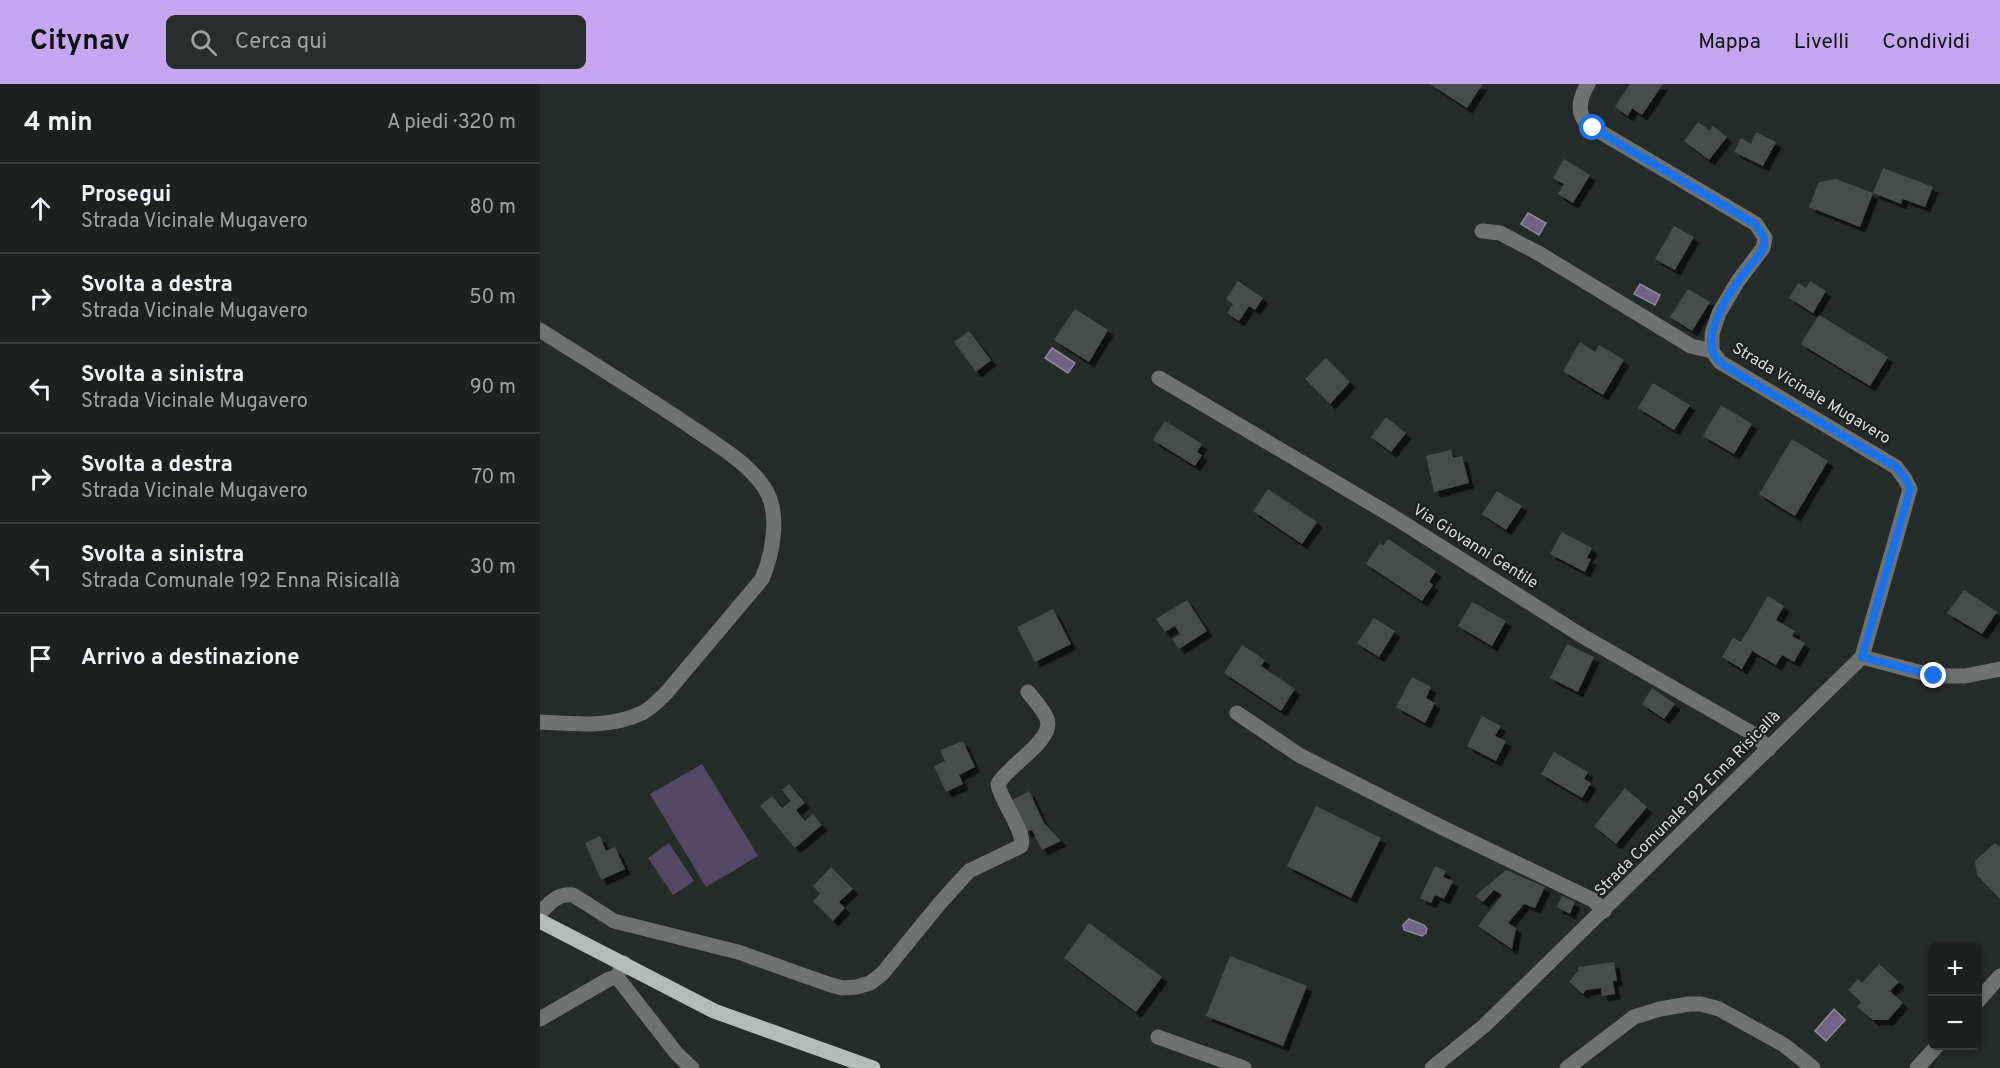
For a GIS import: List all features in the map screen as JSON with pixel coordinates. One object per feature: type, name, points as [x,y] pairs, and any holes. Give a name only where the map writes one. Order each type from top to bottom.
[{"type":"main road","points":[[540,921],[620,970],[714,1011],[873,1068]]},
{"type":"street","name":"Strada Vicinale Mugavero","points":[[1588,84],[1580,101],[1582,119],[1587,124],[1755,224],[1765,238],[1763,248],[1738,281],[1719,313],[1712,334],[1712,351],[1720,362],[1896,467],[1905,478],[1910,489],[1862,657]]},
{"type":"street","points":[[1482,231],[1500,233],[1540,254],[1691,346],[1712,351]]},
{"type":"street","points":[[540,330],[736,458],[765,488],[770,503],[774,539],[770,559],[762,579],[654,704],[643,712],[623,720],[603,724],[540,722]]},
{"type":"street","name":"Via Giovanni Gentile","points":[[1160,378],[1394,517],[1579,634],[1755,735],[1769,749]]},
{"type":"street","points":[[1862,657],[1934,676],[1965,676],[2000,669]]},
{"type":"street","name":"Strada Comunale 192 Enna Risicallà","points":[[1432,1068],[1484,1026],[1862,657]]},
{"type":"street","points":[[540,914],[558,896],[573,895],[614,921],[738,952],[842,988],[870,983],[882,974],[969,871],[1021,846],[1021,837],[1000,794],[999,784],[1009,770],[1038,744],[1048,728],[1047,719],[1028,692]]},
{"type":"street","points":[[1237,713],[1299,755],[1593,900],[1604,911]]},
{"type":"street","points":[[540,1019],[609,979],[620,970],[677,1054],[692,1068]]},
{"type":"street","points":[[1982,996],[2000,976]]},
{"type":"street","points":[[1567,1068],[1634,1017],[1660,1009],[1689,1004],[1701,1004],[1719,1009],[1784,1045],[1813,1068]]},
{"type":"street","points":[[1158,1037],[1244,1068]]},
{"type":"street","points":[[1917,1068],[1933,1050]]},
{"type":"shaded area","points":[[1528,213],[1546,223],[1539,235],[1521,224]]},
{"type":"shaded area","points":[[1640,284],[1660,295],[1655,305],[1634,294]]},
{"type":"shaded area","points":[[1052,348],[1075,363],[1068,373],[1045,358]]},
{"type":"shaded area","points":[[702,764],[758,856],[706,887],[650,794]]},
{"type":"shaded area","points":[[669,843],[694,881],[673,895],[648,858]]},
{"type":"shaded area","points":[[1409,919],[1424,925],[1427,929],[1426,933],[1422,936],[1404,930],[1403,925]]},
{"type":"shaded area","points":[[1834,1009],[1845,1020],[1826,1041],[1815,1031]]},
{"type":"building","points":[[1430,84],[1481,84],[1482,85],[1467,108]]},
{"type":"building","points":[[1630,84],[1663,84],[1642,115],[1632,108],[1628,116],[1615,107]]},
{"type":"building","points":[[1698,122],[1710,131],[1713,126],[1727,137],[1709,160],[1684,141]]},
{"type":"building","points":[[1756,132],[1776,142],[1763,166],[1734,152],[1741,138],[1751,144]]},
{"type":"building","points":[[1564,159],[1590,175],[1573,203],[1558,194],[1564,184],[1553,178]]},
{"type":"building","points":[[1883,168],[1933,187],[1925,207],[1903,199],[1901,204],[1873,193]]},
{"type":"building","points":[[1836,179],[1873,193],[1860,227],[1809,207],[1819,182]]},
{"type":"building","points":[[1674,226],[1694,237],[1675,270],[1655,259]]},
{"type":"building","points":[[1238,281],[1263,298],[1255,310],[1249,306],[1239,321],[1227,313],[1233,304],[1226,299]]},
{"type":"building","points":[[1810,281],[1826,291],[1813,313],[1789,298],[1798,283],[1806,288]]},
{"type":"building","points":[[1688,289],[1710,302],[1692,331],[1670,317]]},
{"type":"building","points":[[1075,309],[1108,330],[1089,362],[1054,340]]},
{"type":"building","points":[[1819,315],[1888,357],[1870,386],[1801,344]]},
{"type":"building","points":[[969,331],[991,360],[976,372],[954,342]]},
{"type":"building","points":[[1580,342],[1595,352],[1599,345],[1624,360],[1603,395],[1563,371]]},
{"type":"building","points":[[1326,358],[1350,382],[1330,404],[1305,379]]},
{"type":"building","points":[[1653,383],[1690,405],[1674,430],[1638,408]]},
{"type":"building","points":[[1721,405],[1752,424],[1734,454],[1703,436]]},
{"type":"building","points":[[1386,417],[1406,433],[1391,452],[1371,437]]},
{"type":"building","points":[[1165,421],[1202,444],[1197,452],[1202,455],[1195,466],[1153,440]]},
{"type":"building","points":[[1792,439],[1828,461],[1795,516],[1759,494]]},
{"type":"building","points":[[1451,450],[1453,458],[1462,456],[1469,483],[1434,492],[1426,456]]},
{"type":"building","points":[[1268,489],[1317,522],[1302,544],[1253,511]]},
{"type":"building","points":[[1497,491],[1522,506],[1506,530],[1482,514]]},
{"type":"building","points":[[1562,532],[1592,548],[1587,558],[1591,559],[1585,572],[1550,554]]},
{"type":"building","points":[[1388,539],[1436,571],[1429,582],[1433,585],[1422,601],[1366,564],[1380,543],[1383,546]]},
{"type":"building","points":[[1964,590],[1997,612],[1982,634],[1947,613]]},
{"type":"building","points":[[1768,596],[1784,606],[1776,620],[1795,631],[1792,636],[1805,643],[1794,662],[1782,655],[1776,665],[1752,651],[1742,669],[1722,657],[1733,638],[1741,642]]},
{"type":"building","points":[[1187,600],[1207,631],[1179,649],[1172,639],[1180,634],[1175,626],[1165,632],[1156,619]]},
{"type":"building","points":[[1472,602],[1506,621],[1492,646],[1458,626]]},
{"type":"building","points":[[1053,609],[1071,644],[1035,662],[1017,627]]},
{"type":"building","points":[[1374,618],[1395,631],[1379,657],[1357,643]]},
{"type":"building","points":[[1567,644],[1594,657],[1578,692],[1550,678]]},
{"type":"building","points":[[1242,645],[1265,660],[1261,666],[1295,689],[1281,711],[1224,673]]},
{"type":"building","points":[[1412,677],[1431,687],[1426,698],[1435,703],[1425,723],[1396,707]]},
{"type":"building","points":[[1652,688],[1675,704],[1664,719],[1642,704]]},
{"type":"building","points":[[1482,716],[1501,726],[1495,736],[1506,741],[1496,761],[1467,746]]},
{"type":"building","points":[[963,741],[975,767],[959,775],[963,784],[946,792],[934,766],[945,761],[940,750]]},
{"type":"building","points":[[1554,752],[1588,772],[1584,779],[1591,783],[1582,798],[1541,774]]},
{"type":"building","points":[[789,784],[805,803],[796,810],[805,821],[813,814],[822,825],[795,848],[760,806],[772,796],[782,808],[791,801],[782,790]]},
{"type":"building","points":[[1625,788],[1647,807],[1616,844],[1594,826]]},
{"type":"building","points":[[1029,791],[1044,823],[1061,841],[1042,850],[1032,830],[1026,832],[1011,801]]},
{"type":"building","points":[[1316,806],[1381,838],[1351,898],[1287,866]]},
{"type":"building","points":[[600,836],[606,851],[615,847],[625,869],[601,880],[585,843]]},
{"type":"building","points":[[1995,843],[2000,847],[2000,899],[1977,875],[1975,861]]},
{"type":"building","points":[[1435,866],[1446,871],[1443,877],[1453,881],[1444,899],[1435,895],[1431,903],[1420,898]]},
{"type":"building","points":[[831,867],[853,889],[839,902],[845,908],[833,921],[813,901],[820,894],[813,886]]},
{"type":"building","points":[[1506,870],[1545,887],[1535,908],[1524,904],[1508,923],[1516,928],[1512,949],[1478,926],[1502,895],[1494,890],[1483,902],[1475,896]]},
{"type":"building","points":[[1562,896],[1575,902],[1570,914],[1557,907]]},
{"type":"building","points":[[1089,923],[1162,977],[1136,1012],[1064,958]]},
{"type":"building","points":[[1230,956],[1307,986],[1283,1046],[1206,1016]]},
{"type":"building","points":[[1614,962],[1617,981],[1613,981],[1615,994],[1602,996],[1601,988],[1586,990],[1583,994],[1569,982],[1578,971],[1578,967]]},
{"type":"building","points":[[1879,964],[1899,982],[1890,991],[1903,1003],[1888,1020],[1873,1020],[1857,1007],[1861,1002],[1848,990],[1858,979],[1862,983]]},
{"type":"route","points":[[1593,128],[1755,224],[1765,238],[1763,248],[1738,281],[1719,313],[1712,334],[1712,351],[1720,362],[1735,372],[1896,467],[1905,478],[1910,489],[1862,657],[1934,676]]}]
